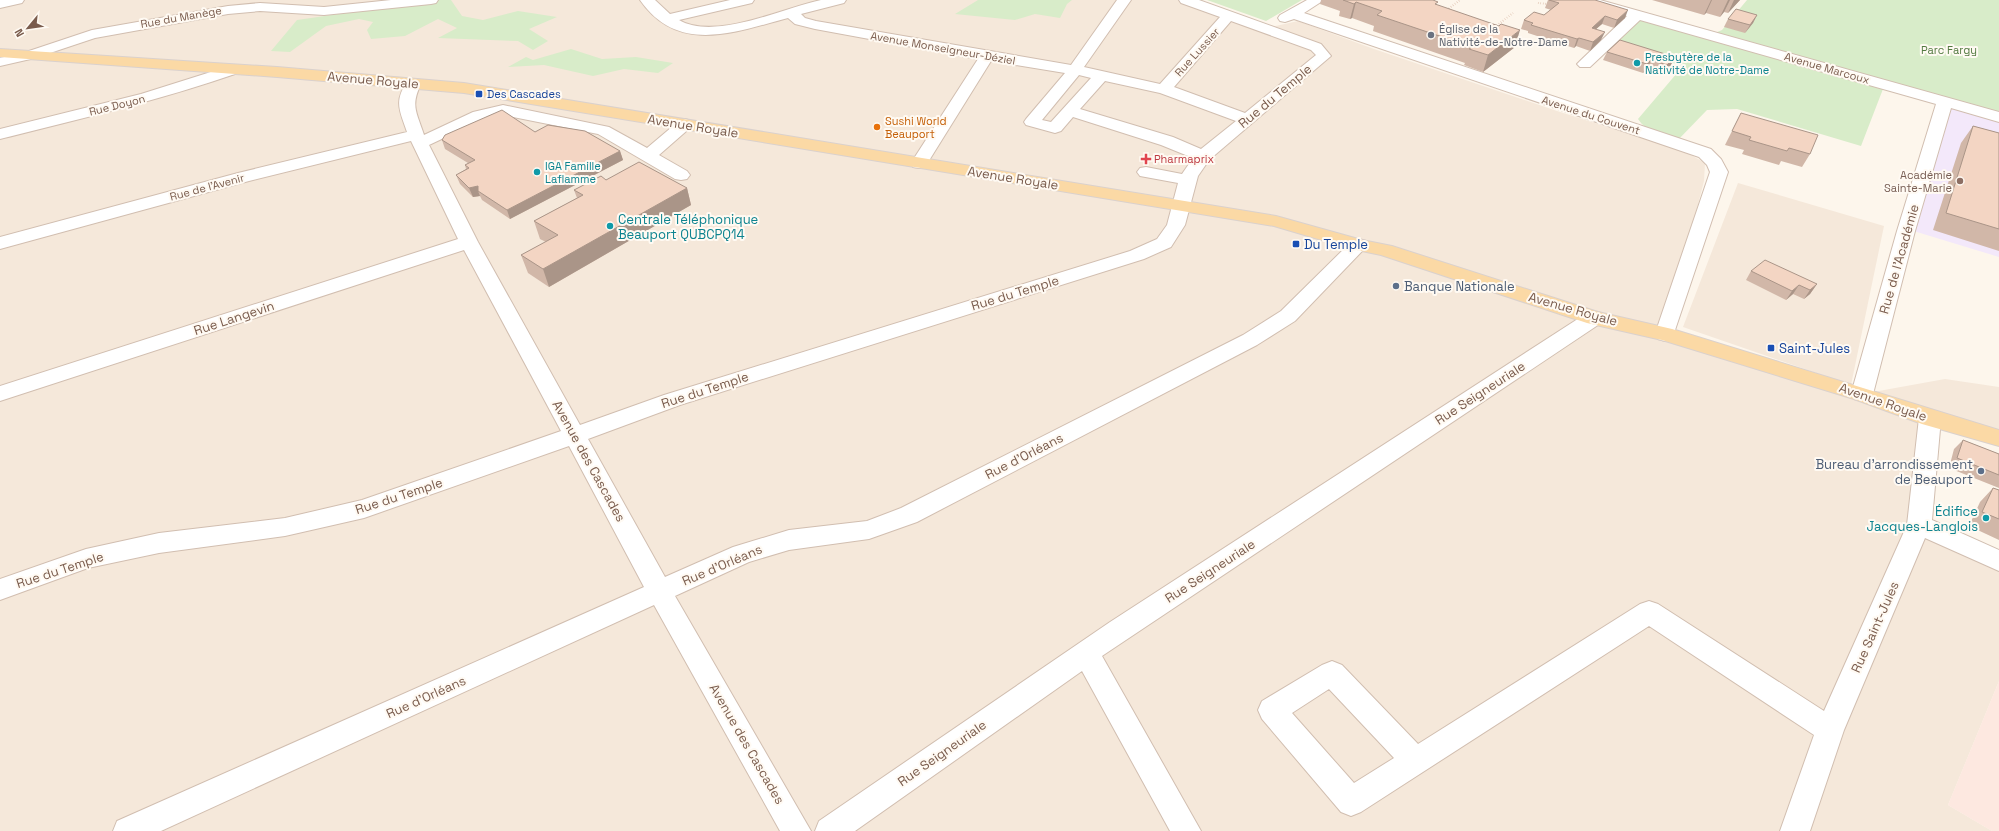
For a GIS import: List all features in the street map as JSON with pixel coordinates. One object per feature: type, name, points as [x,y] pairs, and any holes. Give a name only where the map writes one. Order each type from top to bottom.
[{"type":"main road","name":"Avenue Royale","points":[[0,53],[464,88],[1276,221],[1359,245],[1385,250],[1594,318],[1665,334],[1862,394],[1930,418],[1999,438]]},
{"type":"street","points":[[0,4],[17,0]]},
{"type":"street","name":"Rue du Manège","points":[[0,62],[30,55],[92,34],[212,12],[260,8],[324,11],[357,4],[431,0]]},
{"type":"street","points":[[647,0],[667,19],[682,28],[698,32],[718,30],[839,0]]},
{"type":"street","points":[[667,19],[747,0]]},
{"type":"street","points":[[1101,76],[1055,128],[1032,122],[1075,70],[1124,0]]},
{"type":"street","points":[[1186,0],[1266,28],[1317,0]]},
{"type":"street","name":"Avenue Marcoux","points":[[1585,0],[1999,117]]},
{"type":"street","name":"Avenue Monseigneur-Déziel","points":[[790,13],[800,21],[987,56],[1075,70],[1164,89],[1247,119]]},
{"type":"street","name":"Avenue du Couvent","points":[[1293,14],[1705,153],[1716,163],[1719,172],[1665,334]]},
{"type":"street","points":[[1586,64],[1637,14]]},
{"type":"street","name":"Rue Lussier","points":[[1164,89],[1230,16]]},
{"type":"street","name":"Rue du Temple","points":[[0,590],[86,559],[159,543],[285,527],[364,509],[575,436],[672,400],[1137,255],[1164,243],[1176,225],[1182,206],[1187,180],[1203,156],[1324,56],[1316,47],[1266,28]]},
{"type":"street","points":[[919,163],[987,56]]},
{"type":"street","name":"Rue Doyon","points":[[0,134],[134,101],[188,86],[233,70]]},
{"type":"street","name":"Avenue des Cascades","points":[[413,84],[406,98],[408,111],[418,139],[469,242],[660,592],[796,831]]},
{"type":"street","points":[[503,110],[520,97]]},
{"type":"street","name":"Rue de l'Académie","points":[[1862,394],[1906,231],[1945,102]]},
{"type":"street","points":[[503,110],[603,130],[681,175]]},
{"type":"street","name":"Rue de l'Avenir","points":[[0,243],[244,177],[418,139],[479,115],[503,110]]},
{"type":"street","points":[[1070,111],[1167,141],[1203,156]]},
{"type":"street","points":[[648,156],[685,124]]},
{"type":"street","points":[[1146,172],[1187,180]]},
{"type":"street","name":"Rue Langevin","points":[[0,394],[469,242]]},
{"type":"street","name":"Rue d'Orléans","points":[[128,831],[749,552],[789,540],[869,530],[908,515],[1250,340],[1288,316],[1359,245]]},
{"type":"street","name":"Rue Seigneuriale","points":[[830,831],[1086,653],[1594,318]]},
{"type":"street","name":"Rue Saint-Jules","points":[[1795,831],[1830,730],[1919,525],[1930,418]]},
{"type":"street","points":[[1919,525],[1999,561]]},
{"type":"street","points":[[1415,761],[1332,673],[1272,710],[1351,802],[1649,612],[1830,730]]},
{"type":"street","points":[[1086,653],[1186,831]]},
{"type":"path","points":[[1445,11],[1460,0]]},
{"type":"path","points":[[1538,4],[1547,4],[1551,0]]},
{"type":"path","points":[[1495,28],[1513,13]]},
{"type":"shaded area","points":[[0,0],[1186,0],[1266,28],[1298,21],[1374,49],[1557,111],[1686,152],[1705,163],[1704,181],[1665,333],[1862,394],[1945,379],[1999,387],[1999,438],[1931,418],[1919,525],[1999,561],[1999,681],[1948,805],[1992,831],[0,831]]},
{"type":"shaded area","name":"Académie Sainte-Marie","points":[[1945,102],[1999,117],[1999,257],[1907,229]]},
{"type":"shaded area","points":[[1738,183],[1884,226],[1851,385],[1683,327]]},
{"type":"shaded area","points":[[1999,681],[1999,831],[1992,831],[1948,805]]},
{"type":"green space","points":[[436,0],[451,0],[462,16],[483,20],[518,11],[557,17],[529,29],[548,41],[533,50],[518,41],[438,38],[457,28],[438,19],[405,36],[371,39],[367,30],[373,22],[359,19],[326,26],[290,52],[271,51],[297,20]]},
{"type":"green space","points":[[978,0],[1072,0],[1067,4],[1060,18],[1035,14],[1015,20],[955,14]]},
{"type":"green space","points":[[1207,0],[1302,0],[1266,21]]},
{"type":"green space","name":"Parc Fargy","points":[[1747,0],[1999,0],[1999,117],[1710,35],[1722,30]]},
{"type":"green space","points":[[1637,19],[1883,89],[1861,146],[1737,109],[1707,110],[1676,142],[1660,136],[1645,127],[1638,119],[1683,66],[1612,45]]},
{"type":"green space","points":[[571,49],[602,59],[636,57],[673,63],[658,73],[624,69],[593,76],[544,65],[508,67],[526,57],[533,60]]},
{"type":"building","points":[[1343,0],[1433,0],[1438,2],[1435,4],[1499,26],[1501,24],[1520,30],[1488,55],[1469,49],[1472,47],[1377,15],[1382,11],[1356,2],[1354,4]]},
{"type":"building","points":[[1549,0],[1595,0],[1628,10],[1617,20],[1605,16],[1592,28],[1605,32],[1593,42],[1579,38],[1577,39],[1531,25],[1533,23],[1524,20],[1534,12],[1544,15],[1559,3]]},
{"type":"building","points":[[1736,9],[1757,15],[1750,25],[1728,19]]},
{"type":"building","points":[[1620,40],[1675,57],[1667,65],[1651,60],[1647,64],[1607,52]]},
{"type":"building","name":"IGA Famille Laflamme","points":[[502,110],[535,132],[548,125],[585,131],[620,151],[507,210],[478,191],[478,186],[469,188],[456,175],[469,168],[465,165],[475,160],[442,140],[445,135]]},
{"type":"building","points":[[1741,113],[1818,135],[1810,154],[1789,148],[1787,151],[1749,140],[1751,137],[1732,131]]},
{"type":"building","points":[[1973,126],[1999,133],[1999,229],[1946,213]]},
{"type":"building","points":[[639,162],[687,188],[543,269],[521,255],[558,235],[534,221],[583,195],[574,190],[601,176],[606,180]]},
{"type":"building","points":[[1765,260],[1817,284],[1810,290],[1799,285],[1792,291],[1751,271]]},
{"type":"building","points":[[1963,440],[1999,454],[1999,475],[1957,458]]},
{"type":"building","points":[[1993,488],[1999,490],[1999,519],[1982,512]]},
{"type":"place","name":"Église de la Nativité-de-Notre-Dame","points":[[1431,35]]},
{"type":"place","name":"Presbytère de la Nativité de Notre-Dame","points":[[1637,63]]},
{"type":"place","name":"Des Cascades","points":[[479,94]]},
{"type":"place","name":"Sushi World Beauport","points":[[877,127]]},
{"type":"place","name":"Pharmaprix","points":[[1146,159]]},
{"type":"place","name":"IGA Famille Laflamme","points":[[537,172]]},
{"type":"place","name":"Académie Sainte-Marie","points":[[1960,181]]},
{"type":"place","name":"Centrale Téléphonique Beauport QUBCPQ14","points":[[610,226]]},
{"type":"place","name":"Du Temple","points":[[1296,244]]},
{"type":"place","name":"Banque Nationale","points":[[1396,286]]},
{"type":"place","name":"Saint-Jules","points":[[1771,348]]},
{"type":"place","name":"Bureau d'arrondissement de Beauport","points":[[1981,471]]},
{"type":"place","name":"Édifice Jacques-Langlois","points":[[1986,518]]}]
